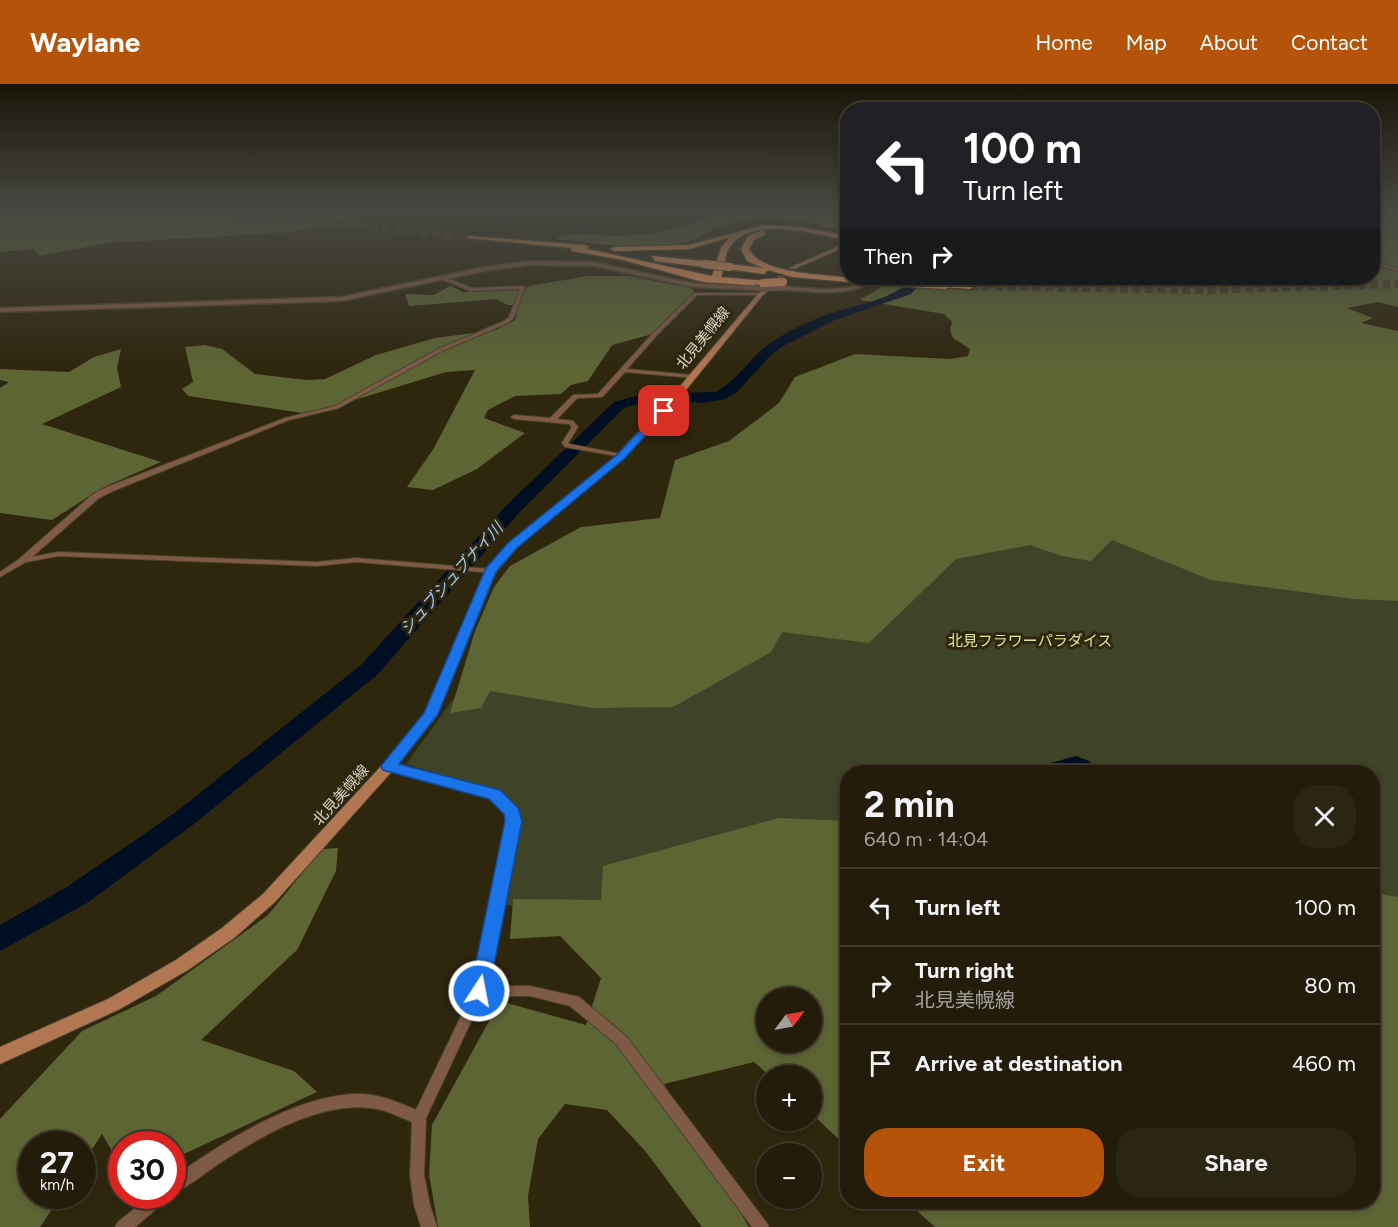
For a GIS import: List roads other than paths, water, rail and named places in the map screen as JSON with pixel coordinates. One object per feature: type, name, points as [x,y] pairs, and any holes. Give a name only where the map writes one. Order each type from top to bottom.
[{"type":"highway","points":[[644,263],[703,279],[763,283],[840,282]]},
{"type":"highway","points":[[698,263],[840,279]]},
{"type":"highway","points":[[716,263],[716,279]]},
{"type":"highway","points":[[716,279],[722,263]]},
{"type":"highway","points":[[757,263],[802,275]]},
{"type":"highway","points":[[944,285],[965,286]]},
{"type":"main road","points":[[792,268],[801,263]]},
{"type":"main road","name":"北見美幌線","points":[[0,1056],[114,1004],[182,965],[228,933],[269,898],[389,766],[431,714],[490,571],[513,545],[621,456],[677,396],[757,291],[782,283]]},
{"type":"street","points":[[0,310],[341,299],[509,265],[543,263]]},
{"type":"street","points":[[581,263],[616,268],[692,285],[757,291]]},
{"type":"street","points":[[1380,264],[1398,270]]},
{"type":"street","points":[[0,576],[21,562],[82,507],[103,493],[287,419],[337,407],[440,350],[506,322],[511,318],[523,287],[470,290],[443,278]]},
{"type":"street","points":[[782,283],[850,288],[861,285]]},
{"type":"street","points":[[553,419],[575,396],[600,396],[656,333],[696,294],[757,291]]},
{"type":"street","points":[[624,370],[692,377]]},
{"type":"street","points":[[514,417],[553,419],[574,424],[565,443],[572,448],[621,456]]},
{"type":"street","points":[[21,562],[58,554],[317,564],[356,560],[490,571]]},
{"type":"street","points":[[389,766],[494,794],[512,812],[514,821],[479,991],[419,1118],[417,1176],[429,1227]]},
{"type":"street","points":[[479,991],[530,991],[574,1002],[621,1040],[761,1227]]},
{"type":"street","points":[[186,1177],[280,1120],[339,1102],[379,1103],[419,1118]]},
{"type":"street","points":[[123,1227],[145,1209]]},
{"type":"water","points":[[1076,756],[1093,765],[1043,765]]},
{"type":"waterway","name":"シュブシュブナイ川","points":[[0,939],[77,895],[185,818],[369,670],[512,510],[619,405],[643,398],[667,396],[702,399],[720,396],[731,390],[767,351],[780,342],[831,317],[907,292],[913,285]]},
{"type":"tunnel","points":[[1380,285],[1398,284]]},
{"type":"tunnel","points":[[970,286],[1204,290],[1366,285]]},
{"type":"park label","name":"北見フラワーパラダイス","points":[[1030,641]]}]
